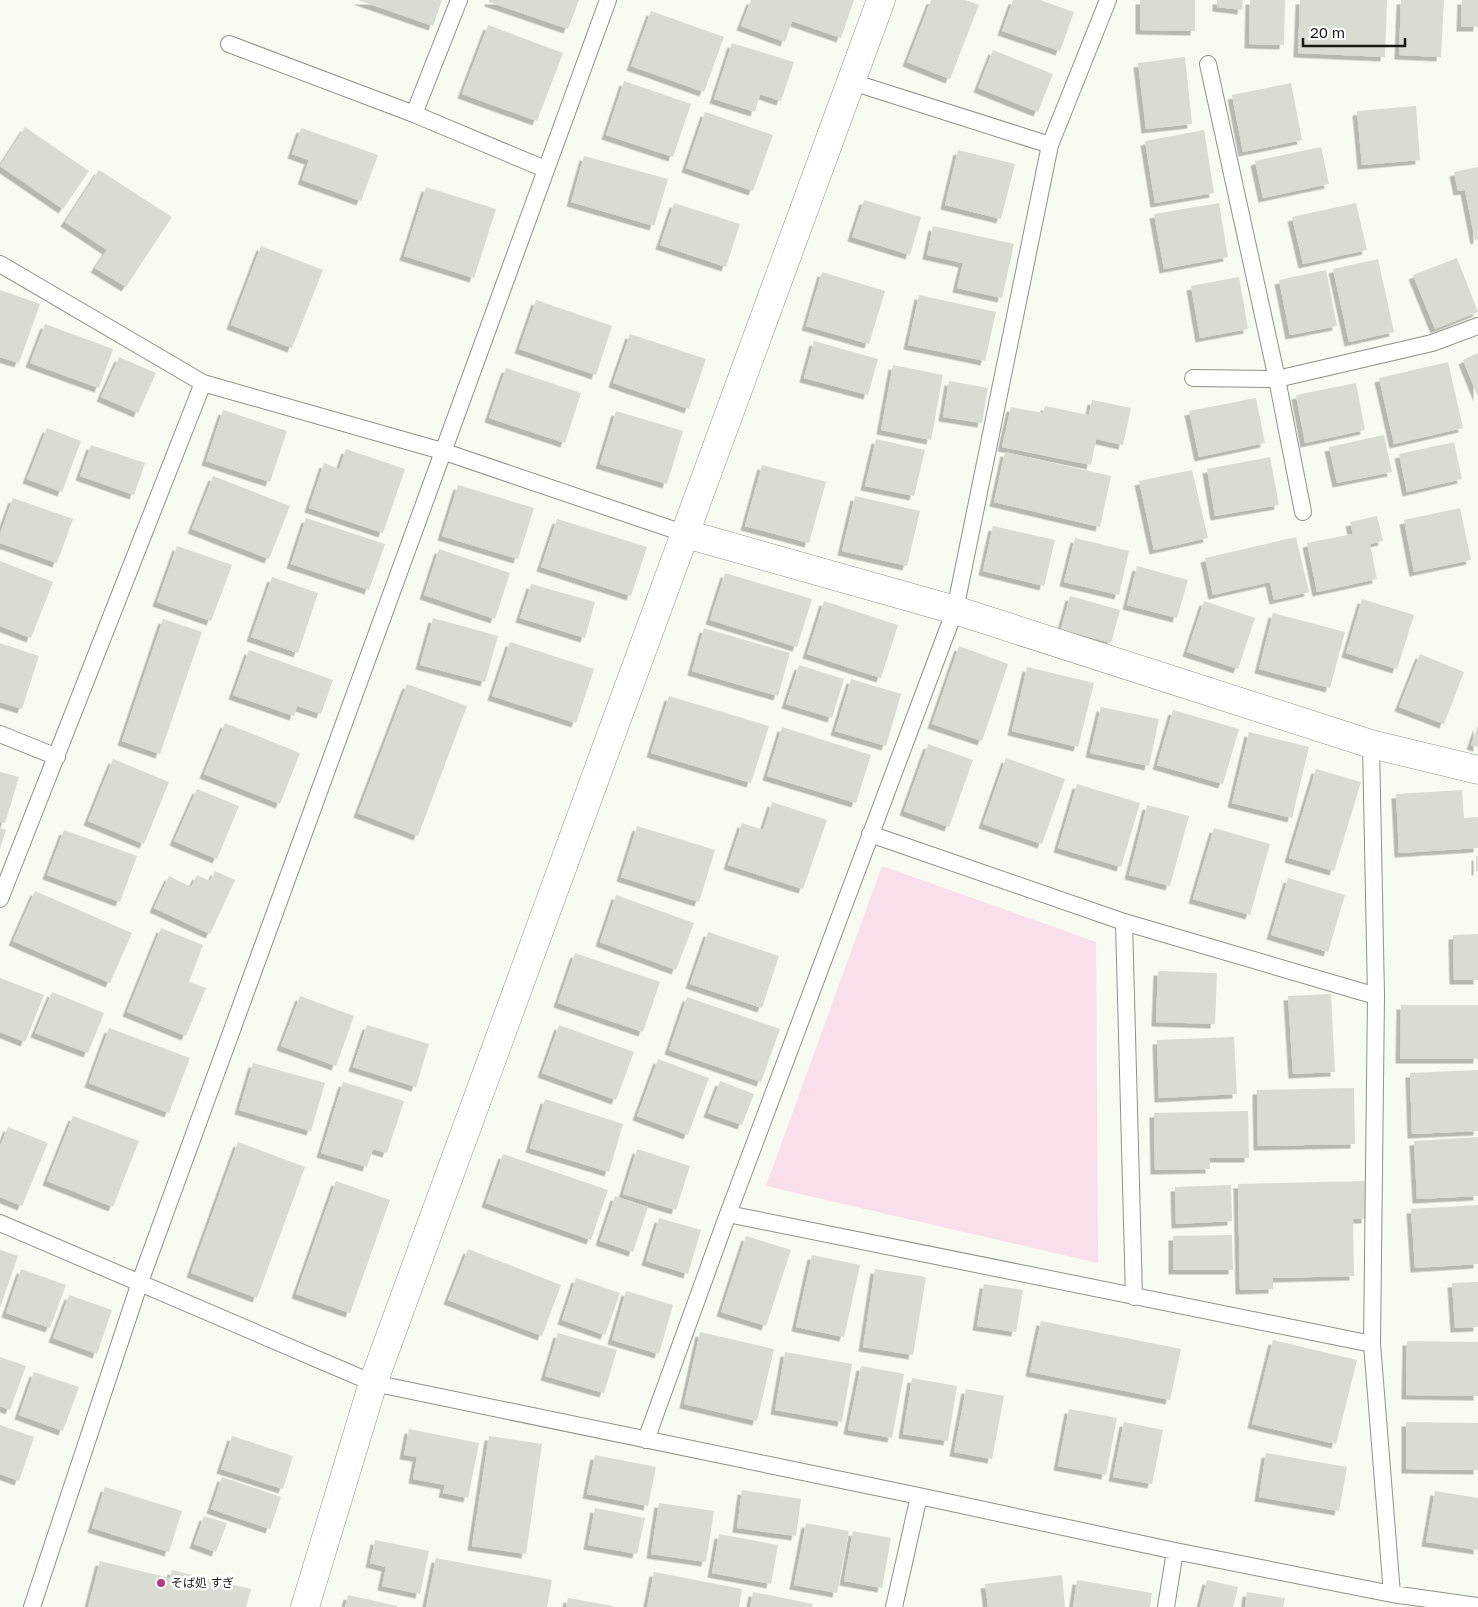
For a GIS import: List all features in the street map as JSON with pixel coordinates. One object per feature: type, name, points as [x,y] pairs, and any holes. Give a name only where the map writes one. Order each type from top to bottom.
[{"type":"street","points":[[304,1607],[373,1382],[881,0]]},
{"type":"street","points":[[686,534],[954,610],[1371,744],[1478,770]]},
{"type":"lane","points":[[414,114],[459,0]]},
{"type":"lane","points":[[32,1607],[140,1282],[608,0]]},
{"type":"lane","points":[[646,1440],[728,1214],[954,610],[1050,146],[1108,0]]},
{"type":"lane","points":[[230,44],[414,114],[545,169]]},
{"type":"lane","points":[[1208,64],[1277,379],[1303,512]]},
{"type":"lane","points":[[852,82],[1050,146]]},
{"type":"lane","points":[[0,264],[203,383],[442,451],[686,534]]},
{"type":"lane","points":[[1193,378],[1277,379],[1432,343],[1478,326]]},
{"type":"lane","points":[[0,899],[203,383]]},
{"type":"lane","points":[[0,734],[57,757]]},
{"type":"lane","points":[[1371,744],[1376,996],[1372,1344],[1392,1594]]},
{"type":"lane","points":[[870,834],[1124,922],[1376,996]]},
{"type":"lane","points":[[1124,922],[1134,1297]]},
{"type":"lane","points":[[728,1214],[1372,1344]]},
{"type":"lane","points":[[0,1223],[373,1382],[1175,1551],[1392,1594],[1478,1606]]},
{"type":"lane","points":[[894,1607],[919,1496]]},
{"type":"lane","points":[[1166,1607],[1175,1551]]},
{"type":"shaded area","points":[[882,866],[1096,942],[1098,1263],[766,1186]]},
{"type":"building","points":[[358,0],[442,0],[433,26]]},
{"type":"building","points":[[489,0],[579,0],[568,29],[489,2]]},
{"type":"building","points":[[751,0],[854,0],[841,38],[792,21],[785,42],[741,26]]},
{"type":"building","points":[[931,0],[965,0],[979,5],[950,79],[907,62]]},
{"type":"building","points":[[1013,0],[1040,0],[1074,12],[1060,51],[1002,31]]},
{"type":"building","points":[[1140,0],[1195,0],[1195,31],[1140,30]]},
{"type":"building","points":[[1217,0],[1243,0],[1242,10],[1217,7]]},
{"type":"building","points":[[1250,0],[1285,0],[1284,45],[1249,44]]},
{"type":"building","points":[[1300,0],[1387,0],[1385,57],[1298,53]]},
{"type":"building","points":[[1401,0],[1444,0],[1441,57],[1399,55]]},
{"type":"building","points":[[1462,0],[1478,0],[1478,27],[1461,27]]},
{"type":"building","points":[[651,11],[724,37],[704,92],[631,66]]},
{"type":"building","points":[[488,25],[563,53],[537,121],[462,94]]},
{"type":"building","points":[[732,43],[794,62],[781,101],[760,94],[755,112],[714,99]]},
{"type":"building","points":[[993,50],[1053,74],[1038,112],[978,88]]},
{"type":"building","points":[[1185,57],[1192,124],[1146,129],[1138,63]]},
{"type":"building","points":[[624,81],[691,104],[673,157],[606,135]]},
{"type":"building","points":[[1291,83],[1302,140],[1243,152],[1232,95]]},
{"type":"building","points":[[1416,106],[1420,160],[1362,165],[1357,111]]},
{"type":"building","points":[[705,112],[773,135],[753,191],[686,168]]},
{"type":"building","points":[[25,127],[89,171],[63,209],[0,166]]},
{"type":"building","points":[[301,128],[378,155],[361,201],[302,180],[309,160],[292,154]]},
{"type":"building","points":[[1204,130],[1214,193],[1155,203],[1145,141]]},
{"type":"building","points":[[1321,147],[1329,184],[1263,198],[1255,161]]},
{"type":"building","points":[[958,150],[1015,164],[1001,219],[945,205]]},
{"type":"building","points":[[584,156],[668,179],[654,226],[571,202]]},
{"type":"building","points":[[1478,167],[1478,239],[1475,240],[1465,190],[1458,191],[1454,172]]},
{"type":"building","points":[[99,170],[172,217],[126,287],[95,268],[107,250],[65,222]]},
{"type":"building","points":[[426,187],[496,209],[474,278],[404,256]]},
{"type":"building","points":[[864,200],[921,217],[910,255],[852,237]]},
{"type":"building","points":[[674,203],[740,224],[726,267],[660,245]]},
{"type":"building","points":[[1219,203],[1228,257],[1164,269],[1154,214]]},
{"type":"building","points":[[1356,203],[1367,250],[1303,264],[1292,217]]},
{"type":"building","points":[[933,226],[1014,244],[1002,298],[957,288],[963,263],[927,255]]},
{"type":"building","points":[[261,246],[323,270],[292,348],[231,325]]},
{"type":"building","points":[[1457,258],[1478,312],[1435,329],[1413,275]]},
{"type":"building","points":[[1378,259],[1394,332],[1349,342],[1333,269]]},
{"type":"building","points":[[1326,270],[1337,326],[1290,335],[1279,280]]},
{"type":"building","points":[[822,272],[885,291],[869,344],[806,326]]},
{"type":"building","points":[[1239,277],[1248,329],[1200,338],[1191,286]]},
{"type":"building","points":[[0,290],[40,304],[19,363],[0,357]]},
{"type":"building","points":[[919,295],[996,312],[985,361],[908,345]]},
{"type":"building","points":[[536,300],[612,326],[596,375],[519,349]]},
{"type":"building","points":[[45,324],[113,349],[99,388],[30,363]]},
{"type":"building","points":[[630,334],[706,359],[689,409],[613,383]]},
{"type":"building","points":[[814,341],[878,359],[868,395],[804,378]]},
{"type":"building","points":[[1478,353],[1478,397],[1463,360]]},
{"type":"building","points":[[119,357],[156,373],[138,413],[101,397]]},
{"type":"building","points":[[1448,362],[1463,428],[1394,444],[1379,378]]},
{"type":"building","points":[[893,365],[943,375],[931,440],[881,430]]},
{"type":"building","points":[[506,368],[581,393],[565,443],[489,418]]},
{"type":"building","points":[[949,381],[988,388],[982,423],[943,417]]},
{"type":"building","points":[[1356,383],[1365,430],[1305,443],[1296,395]]},
{"type":"building","points":[[1256,398],[1265,443],[1199,457],[1189,411]]},
{"type":"building","points":[[1092,400],[1131,408],[1123,445],[1096,439],[1091,465],[1002,447],[1011,407],[1043,413],[1045,406],[1089,415]]},
{"type":"building","points":[[223,410],[287,431],[270,482],[206,461]]},
{"type":"building","points":[[616,411],[683,431],[667,484],[600,464]]},
{"type":"building","points":[[47,428],[81,441],[62,492],[27,479]]},
{"type":"building","points":[[1384,435],[1392,472],[1337,483],[1329,447]]},
{"type":"building","points":[[876,439],[925,450],[914,496],[865,486]]},
{"type":"building","points":[[1454,442],[1462,479],[1407,492],[1399,454]]},
{"type":"building","points":[[91,445],[145,463],[134,495],[80,476]]},
{"type":"building","points":[[346,449],[405,469],[383,533],[309,508],[324,463],[339,469]]},
{"type":"building","points":[[1005,452],[1111,476],[1100,527],[994,502]]},
{"type":"building","points":[[1270,457],[1279,505],[1215,516],[1207,469]]},
{"type":"building","points":[[762,465],[826,482],[809,543],[745,526]]},
{"type":"building","points":[[1192,470],[1208,538],[1154,550],[1139,481]]},
{"type":"building","points":[[213,476],[290,506],[269,559],[192,529]]},
{"type":"building","points":[[458,485],[534,508],[518,559],[442,536]]},
{"type":"building","points":[[855,496],[920,511],[907,566],[842,551]]},
{"type":"building","points":[[13,498],[73,519],[57,563],[0,543],[0,534]]},
{"type":"building","points":[[1460,508],[1471,560],[1414,572],[1404,520]]},
{"type":"building","points":[[1377,516],[1383,541],[1370,544],[1377,579],[1317,592],[1307,543],[1353,534],[1350,522]]},
{"type":"building","points":[[306,518],[385,544],[369,590],[291,564]]},
{"type":"building","points":[[557,519],[647,547],[631,596],[541,567]]},
{"type":"building","points":[[993,526],[1055,540],[1044,586],[983,571]]},
{"type":"building","points":[[1296,537],[1309,592],[1274,600],[1270,582],[1213,595],[1205,558]]},
{"type":"building","points":[[1075,538],[1129,551],[1119,595],[1064,582]]},
{"type":"building","points":[[177,546],[232,565],[211,621],[157,602]]},
{"type":"building","points":[[439,549],[510,573],[495,619],[424,595]]},
{"type":"building","points":[[0,561],[53,582],[31,638],[0,626]]},
{"type":"building","points":[[1137,566],[1188,580],[1177,618],[1127,605]]},
{"type":"building","points":[[725,573],[812,599],[797,647],[710,620]]},
{"type":"building","points":[[272,577],[318,593],[298,653],[251,637]]},
{"type":"building","points":[[531,584],[595,602],[585,638],[520,618]]},
{"type":"building","points":[[1070,596],[1120,610],[1111,643],[1061,629]]},
{"type":"building","points":[[1362,599],[1414,615],[1397,669],[1346,653]]},
{"type":"building","points":[[824,601],[898,625],[881,678],[807,654]]},
{"type":"building","points":[[1204,601],[1255,618],[1238,669],[1187,652]]},
{"type":"building","points":[[1273,613],[1345,632],[1330,688],[1259,669]]},
{"type":"building","points":[[433,618],[498,636],[485,682],[420,665]]},
{"type":"building","points":[[163,619],[202,632],[160,754],[122,741]]},
{"type":"building","points":[[704,628],[790,653],[778,696],[692,671]]},
{"type":"building","points":[[510,642],[594,669],[576,723],[492,696]]},
{"type":"building","points":[[0,643],[39,656],[22,709],[0,702]]},
{"type":"building","points":[[959,646],[1008,664],[982,741],[932,724]]},
{"type":"building","points":[[249,650],[333,680],[321,714],[297,706],[294,716],[233,695]]},
{"type":"building","points":[[1420,654],[1464,672],[1444,724],[1399,707]]},
{"type":"building","points":[[799,665],[844,679],[832,718],[786,704]]},
{"type":"building","points":[[1027,667],[1094,683],[1078,747],[1012,731]]},
{"type":"building","points":[[851,679],[901,694],[886,746],[835,731]]},
{"type":"building","points":[[407,684],[467,706],[418,836],[358,813]]},
{"type":"building","points":[[669,696],[769,726],[751,783],[651,753]]},
{"type":"building","points":[[1101,707],[1159,719],[1149,766],[1090,753]]},
{"type":"building","points":[[1173,710],[1239,729],[1223,784],[1157,765]]},
{"type":"building","points":[[225,723],[300,753],[280,804],[204,774]]},
{"type":"building","points":[[1478,725],[1478,747],[1471,745]]},
{"type":"building","points":[[782,727],[871,755],[856,803],[767,776]]},
{"type":"building","points":[[1249,732],[1309,747],[1292,818],[1232,803]]},
{"type":"building","points":[[928,744],[973,760],[949,827],[904,811]]},
{"type":"building","points":[[1006,758],[1065,779],[1042,844],[983,824]]},
{"type":"building","points":[[113,759],[169,782],[144,844],[88,821]]},
{"type":"building","points":[[1316,769],[1361,782],[1334,871],[1289,858]]},
{"type":"building","points":[[0,772],[19,777],[5,823],[0,822]]},
{"type":"building","points":[[1077,784],[1140,803],[1121,867],[1058,848]]},
{"type":"building","points":[[197,789],[239,806],[217,859],[174,841]]},
{"type":"building","points":[[1462,790],[1464,818],[1478,817],[1478,848],[1399,853],[1396,794]]},
{"type":"building","points":[[772,802],[827,820],[803,889],[728,865],[742,823],[763,830]]},
{"type":"building","points":[[1147,805],[1189,816],[1170,886],[1129,875]]},
{"type":"building","points":[[637,826],[715,850],[699,902],[621,877]]},
{"type":"building","points":[[0,828],[6,830],[0,849]]},
{"type":"building","points":[[1214,828],[1270,844],[1250,915],[1193,899]]},
{"type":"building","points":[[64,830],[137,856],[120,902],[47,875]]},
{"type":"building","points":[[1476,856],[1478,856],[1478,871],[1476,871]]},
{"type":"building","points":[[215,871],[235,880],[210,934],[154,908],[169,876],[191,887],[197,875],[210,881]]},
{"type":"building","points":[[1288,878],[1345,895],[1328,952],[1271,935]]},
{"type":"building","points":[[35,891],[132,933],[110,983],[13,941]]},
{"type":"building","points":[[616,895],[694,923],[676,970],[600,942]]},
{"type":"building","points":[[161,928],[203,945],[189,982],[206,988],[186,1036],[127,1012]]},
{"type":"building","points":[[708,932],[779,956],[762,1008],[690,984]]},
{"type":"building","points":[[1478,934],[1478,980],[1454,980],[1453,935]]},
{"type":"building","points":[[575,953],[660,982],[643,1032],[558,1003]]},
{"type":"building","points":[[1158,971],[1217,973],[1215,1024],[1156,1022]]},
{"type":"building","points":[[0,978],[44,995],[25,1042],[0,1032]]},
{"type":"building","points":[[52,992],[104,1013],[88,1053],[35,1033]]},
{"type":"building","points":[[1331,994],[1335,1072],[1293,1074],[1288,996]]},
{"type":"building","points":[[300,996],[354,1016],[336,1066],[281,1046]]},
{"type":"building","points":[[687,997],[780,1029],[761,1082],[669,1050]]},
{"type":"building","points":[[1401,1005],[1478,1005],[1478,1059],[1400,1059]]},
{"type":"building","points":[[367,1025],[429,1044],[416,1087],[353,1067]]},
{"type":"building","points":[[559,1025],[634,1052],[616,1100],[542,1073]]},
{"type":"building","points":[[109,1028],[190,1058],[169,1113],[89,1083]]},
{"type":"building","points":[[1234,1037],[1237,1094],[1159,1098],[1157,1040]]},
{"type":"building","points":[[658,1059],[709,1078],[688,1135],[637,1116]]},
{"type":"building","points":[[253,1063],[325,1083],[311,1131],[239,1110]]},
{"type":"building","points":[[1478,1070],[1478,1131],[1412,1134],[1410,1073]]},
{"type":"building","points":[[720,1081],[754,1094],[742,1125],[708,1113]]},
{"type":"building","points":[[343,1082],[404,1101],[387,1153],[373,1149],[367,1167],[321,1153]]},
{"type":"building","points":[[1354,1088],[1355,1144],[1258,1146],[1257,1090]]},
{"type":"building","points":[[545,1099],[623,1124],[609,1172],[530,1148]]},
{"type":"building","points":[[1248,1111],[1249,1158],[1210,1158],[1210,1169],[1155,1170],[1154,1113]]},
{"type":"building","points":[[73,1116],[139,1141],[113,1207],[47,1181]]},
{"type":"building","points":[[8,1127],[48,1143],[22,1206],[0,1197],[0,1146]]},
{"type":"building","points":[[1478,1137],[1478,1196],[1417,1199],[1414,1141]]},
{"type":"building","points":[[238,1142],[305,1167],[257,1298],[191,1273]]},
{"type":"building","points":[[637,1149],[690,1166],[676,1210],[623,1194]]},
{"type":"building","points":[[503,1154],[608,1190],[591,1240],[486,1203]]},
{"type":"building","points":[[336,1181],[390,1200],[350,1313],[296,1294]]},
{"type":"building","points":[[1366,1181],[1366,1219],[1353,1219],[1354,1276],[1273,1278],[1273,1289],[1240,1290],[1238,1184]]},
{"type":"building","points":[[1231,1185],[1232,1221],[1176,1224],[1175,1187]]},
{"type":"building","points":[[615,1196],[648,1207],[633,1252],[600,1241]]},
{"type":"building","points":[[1478,1205],[1478,1264],[1415,1268],[1411,1209]]},
{"type":"building","points":[[659,1218],[701,1230],[688,1274],[646,1261]]},
{"type":"building","points":[[1232,1235],[1233,1270],[1173,1270],[1173,1236]]},
{"type":"building","points":[[746,1236],[791,1250],[766,1326],[721,1312]]},
{"type":"building","points":[[468,1249],[561,1285],[542,1336],[448,1300]]},
{"type":"building","points":[[0,1250],[18,1256],[0,1308]]},
{"type":"building","points":[[812,1255],[860,1265],[844,1337],[796,1327]]},
{"type":"building","points":[[21,1269],[66,1285],[50,1328],[6,1313]]},
{"type":"building","points":[[875,1269],[926,1277],[913,1355],[863,1347]]},
{"type":"building","points":[[576,1278],[620,1293],[605,1335],[562,1320]]},
{"type":"building","points":[[1478,1282],[1478,1327],[1455,1328],[1452,1283]]},
{"type":"building","points":[[984,1284],[1023,1290],[1016,1332],[977,1326]]},
{"type":"building","points":[[626,1291],[673,1305],[659,1354],[612,1340]]},
{"type":"building","points":[[69,1295],[112,1310],[97,1354],[53,1338]]},
{"type":"building","points":[[1041,1321],[1181,1349],[1170,1400],[1030,1372]]},
{"type":"building","points":[[700,1332],[774,1349],[757,1421],[684,1404]]},
{"type":"building","points":[[558,1333],[617,1350],[604,1393],[545,1376]]},
{"type":"building","points":[[1273,1340],[1357,1360],[1336,1444],[1252,1424]]},
{"type":"building","points":[[1407,1341],[1478,1342],[1478,1396],[1406,1395]]},
{"type":"building","points":[[785,1352],[852,1364],[842,1422],[775,1410]]},
{"type":"building","points":[[0,1357],[26,1366],[10,1410],[0,1406]]},
{"type":"building","points":[[861,1366],[904,1374],[892,1438],[848,1430]]},
{"type":"building","points":[[34,1372],[79,1387],[63,1431],[19,1415]]},
{"type":"building","points":[[912,1378],[957,1386],[948,1441],[903,1434]]},
{"type":"building","points":[[966,1389],[1004,1396],[992,1459],[954,1452]]},
{"type":"building","points":[[1069,1409],[1117,1418],[1106,1475],[1058,1466]]},
{"type":"building","points":[[1124,1422],[1163,1430],[1152,1484],[1113,1477]]},
{"type":"building","points":[[1406,1422],[1478,1423],[1478,1470],[1406,1469]]},
{"type":"building","points":[[0,1425],[34,1437],[19,1481],[0,1474]]},
{"type":"building","points":[[409,1429],[479,1443],[468,1498],[443,1493],[445,1485],[413,1479],[417,1457],[404,1455]]},
{"type":"building","points":[[232,1436],[293,1456],[283,1489],[221,1469]]},
{"type":"building","points":[[489,1436],[542,1444],[526,1554],[472,1546]]},
{"type":"building","points":[[1266,1453],[1347,1467],[1339,1511],[1259,1497]]},
{"type":"building","points":[[595,1455],[656,1467],[648,1506],[587,1494]]},
{"type":"building","points":[[222,1477],[281,1497],[270,1529],[211,1509]]},
{"type":"building","points":[[105,1487],[182,1511],[169,1552],[92,1528]]},
{"type":"building","points":[[742,1490],[801,1499],[796,1536],[737,1528]]},
{"type":"building","points":[[1435,1491],[1478,1498],[1478,1550],[1426,1542]]},
{"type":"building","points":[[659,1503],[714,1511],[706,1562],[651,1554]]},
{"type":"building","points":[[595,1508],[645,1518],[637,1554],[588,1545]]},
{"type":"building","points":[[204,1516],[227,1523],[216,1552],[194,1544]]},
{"type":"building","points":[[806,1523],[849,1531],[837,1593],[794,1585]]},
{"type":"building","points":[[853,1531],[891,1538],[882,1588],[844,1581]]},
{"type":"building","points":[[719,1534],[778,1545],[771,1584],[712,1573]]},
{"type":"building","points":[[375,1540],[429,1551],[420,1594],[382,1586],[386,1567],[370,1563]]},
{"type":"building","points":[[436,1558],[552,1580],[547,1607],[426,1607]]},
{"type":"building","name":"そば処 すぎ","points":[[100,1561],[170,1578],[172,1570],[251,1589],[246,1607],[88,1607]]},
{"type":"building","points":[[654,1572],[742,1589],[739,1607],[647,1607]]},
{"type":"building","points":[[1062,1575],[1065,1607],[988,1607],[985,1584]]},
{"type":"building","points":[[1077,1580],[1152,1593],[1150,1607],[1073,1607]]},
{"type":"building","points":[[1207,1580],[1238,1587],[1233,1607],[1200,1607]]},
{"type":"building","points":[[753,1592],[813,1604],[812,1607],[750,1607]]},
{"type":"building","points":[[1247,1592],[1285,1598],[1283,1607],[1245,1607]]},
{"type":"building","points":[[348,1595],[397,1606],[397,1607],[345,1607]]},
{"type":"building","points":[[568,1598],[613,1606],[613,1607],[566,1607]]},
{"type":"place","name":"そば処 すぎ","points":[[161,1583]]}]
